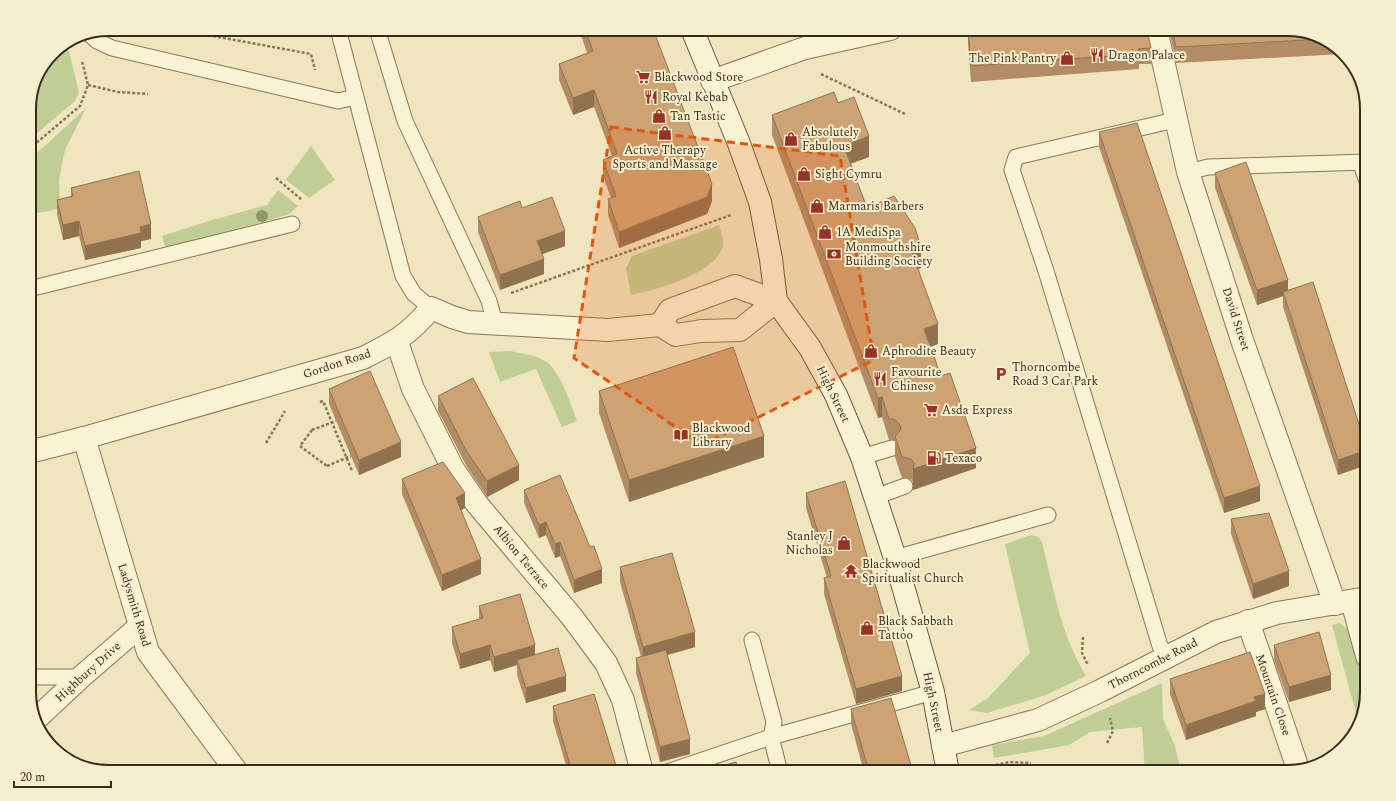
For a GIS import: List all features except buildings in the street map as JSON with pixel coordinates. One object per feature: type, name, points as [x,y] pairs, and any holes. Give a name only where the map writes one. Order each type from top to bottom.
[{"type":"street","name":"High Street","points":[[695,36],[738,141],[760,202],[771,259],[776,301],[810,348],[836,395],[862,457],[896,558],[933,692],[947,765]]},
{"type":"street","points":[[712,81],[835,36]]},
{"type":"street","name":"David Street","points":[[1157,36],[1175,120],[1188,172],[1245,347],[1351,601],[1360,632]]},
{"type":"street","points":[[660,325],[670,310],[735,286],[776,301]]},
{"type":"street","points":[[431,308],[468,322],[608,330],[660,325],[676,335],[701,331],[740,330],[776,301]]},
{"type":"street","name":"Gordon Road","points":[[36,450],[84,438],[363,358],[396,342],[416,327],[431,308]]},
{"type":"street","name":"Albion Terrace","points":[[396,342],[413,389],[453,469],[477,504],[572,617],[606,662],[623,700],[640,765]]},
{"type":"street","name":"Ladysmith Road","points":[[84,438],[148,652],[232,765]]},
{"type":"street","name":"Thorncombe Road","points":[[943,746],[1038,720],[1216,632],[1277,613],[1351,601]]},
{"type":"street","name":"Mountain Close","points":[[1248,621],[1296,764]]},
{"type":"street","name":"Highbury Drive","points":[[40,715],[80,677],[140,626]]},
{"type":"lane","points":[[340,36],[403,276],[414,294],[431,308]]},
{"type":"lane","points":[[379,36],[405,121],[489,301],[495,323]]},
{"type":"lane","points":[[93,38],[97,41],[119,50],[338,101],[356,97]]},
{"type":"lane","points":[[1168,656],[1160,646],[1046,271],[1012,170],[1016,157],[1175,120]]},
{"type":"lane","points":[[1188,172],[1208,168],[1360,162]]},
{"type":"lane","points":[[36,287],[292,224]]},
{"type":"lane","points":[[862,457],[892,448]]},
{"type":"lane","points":[[875,497],[905,486]]},
{"type":"lane","points":[[896,558],[1048,515]]},
{"type":"lane","points":[[752,640],[774,722],[771,737],[778,765]]},
{"type":"lane","points":[[36,678],[80,677]]},
{"type":"lane","points":[[688,765],[771,737],[933,692]]},
{"type":"path","points":[[213,36],[311,54],[315,72]]},
{"type":"path","points":[[805,48],[813,70],[905,114]]},
{"type":"path","points":[[36,143],[80,106],[88,85],[82,59]]},
{"type":"path","points":[[88,85],[118,92],[148,94]]},
{"type":"path","points":[[276,178],[304,202]]},
{"type":"path","points":[[489,301],[731,215]]},
{"type":"path","points":[[323,401],[352,471]]},
{"type":"path","points":[[266,443],[286,410]]},
{"type":"path","points":[[336,421],[312,430],[300,446],[327,466],[351,456]]},
{"type":"path","points":[[1082,653],[1083,637]]},
{"type":"path","points":[[1107,743],[1113,731]]},
{"type":"path","points":[[995,765],[1010,762],[1031,763]]},
{"type":"highlighted area","points":[[611,127],[840,156],[874,360],[702,445],[574,358]]},
{"type":"green space","points":[[68,48],[79,93],[75,101],[36,134],[36,104],[38,90],[46,72],[51,65],[57,57]]},
{"type":"green space","points":[[86,108],[65,150],[59,180],[60,203],[57,209],[36,214],[36,154]]},
{"type":"green space","points":[[311,146],[335,180],[309,198],[286,180]]},
{"type":"green space","points":[[278,190],[298,206],[289,214],[166,249],[162,236],[267,205]]},
{"type":"green space","points":[[719,225],[723,246],[716,258],[707,266],[682,280],[631,295],[626,268],[632,256]]},
{"type":"green space","points":[[510,351],[541,359],[554,369],[562,383],[577,421],[562,427],[536,369],[500,382],[489,352]]},
{"type":"green space","points":[[1031,535],[1038,537],[1042,542],[1054,594],[1064,627],[1077,660],[1086,676],[1046,695],[987,713],[969,710],[988,698],[1030,653],[1005,544]]},
{"type":"green space","points":[[1340,623],[1349,630],[1360,669],[1360,692],[1356,715],[1332,625]]},
{"type":"green space","points":[[1162,683],[1163,719],[1175,746],[1179,765],[1145,765],[1142,727],[1090,732],[1069,745],[994,758],[992,745],[1044,736]]},
{"type":"place","name":"Dragon Palace","points":[[1097,55]]},
{"type":"place","name":"The Pink Pantry","points":[[1067,58]]},
{"type":"place","name":"Blackwood Store","points":[[643,77]]},
{"type":"place","name":"Royal Kebab","points":[[651,97]]},
{"type":"place","name":"Tan Tastic","points":[[659,116]]},
{"type":"place","name":"Active Therapy Sports and Massage","points":[[665,133]]},
{"type":"place","name":"Absolutely Fabulous","points":[[791,139]]},
{"type":"place","name":"Sight Cymru","points":[[804,174]]},
{"type":"place","name":"Marmaris Barbers","points":[[817,206]]},
{"type":"place","name":"1A MediSpa","points":[[825,232]]},
{"type":"place","name":"Monmouthshire Building Society","points":[[834,254]]},
{"type":"place","name":"Aphrodite Beauty","points":[[871,351]]},
{"type":"place","name":"Thorncombe Road 3 Car Park","points":[[1001,374]]},
{"type":"place","name":"Favourite Chinese","points":[[880,379]]},
{"type":"place","name":"Asda Express","points":[[931,410]]},
{"type":"place","name":"Blackwood Library","points":[[681,435]]},
{"type":"place","name":"Texaco","points":[[934,458]]},
{"type":"place","name":"Stanley J Nicholas","points":[[844,543]]},
{"type":"place","name":"Blackwood Spiritualist Church","points":[[851,571]]},
{"type":"place","name":"Black Sabbath Tattoo","points":[[867,628]]}]
